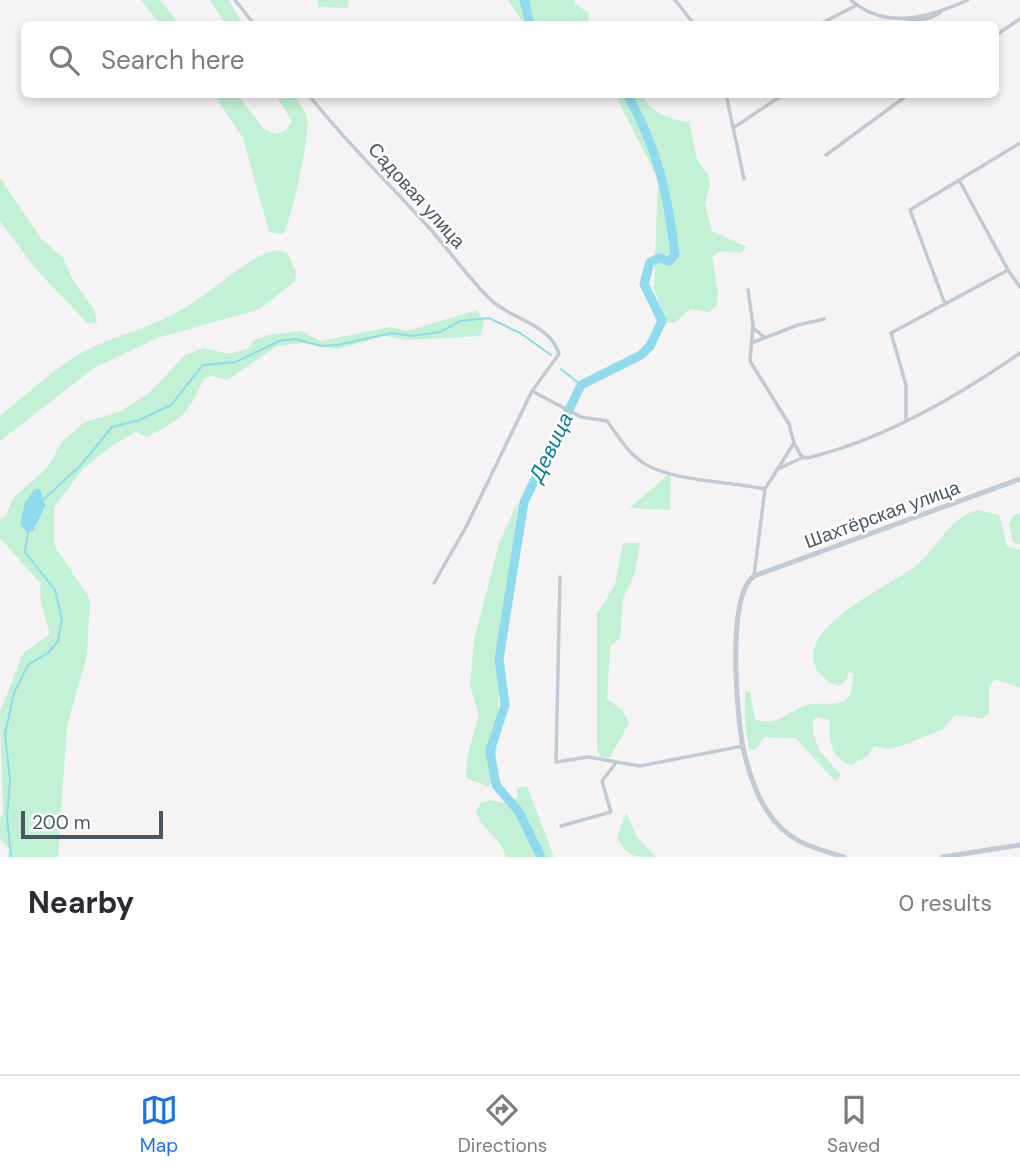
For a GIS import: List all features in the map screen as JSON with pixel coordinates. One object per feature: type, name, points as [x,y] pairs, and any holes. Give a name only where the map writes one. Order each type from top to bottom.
[{"type":"street","points":[[235,0],[252,21]]},
{"type":"street","points":[[676,0],[692,21]]},
{"type":"street","points":[[851,0],[888,19],[941,12]]},
{"type":"street","points":[[912,21],[930,18],[968,0]]},
{"type":"street","points":[[826,21],[858,5]]},
{"type":"street","points":[[999,33],[1020,19]]},
{"type":"street","name":"Садовая улица","points":[[311,98],[330,124],[428,227],[488,298],[507,313],[544,331],[556,346],[557,358],[533,391],[466,527],[434,583]]},
{"type":"street","points":[[727,98],[744,179]]},
{"type":"street","points":[[732,129],[778,98]]},
{"type":"street","points":[[826,155],[904,98]]},
{"type":"street","points":[[945,304],[910,210],[1020,143]]},
{"type":"street","points":[[958,180],[1020,287]]},
{"type":"street","points":[[906,420],[906,385],[891,333],[1008,270]]},
{"type":"street","points":[[748,290],[753,328],[750,361],[789,424],[794,443],[804,457]]},
{"type":"street","points":[[751,343],[824,319]]},
{"type":"street","points":[[753,328],[764,337]]},
{"type":"street","points":[[778,468],[906,420],[982,380],[1020,354]]},
{"type":"street","points":[[533,391],[581,417],[607,421],[627,448],[650,466],[697,479],[765,489]]},
{"type":"street","points":[[794,443],[765,489],[754,576],[743,591],[737,637],[737,680],[743,746],[760,799],[782,830],[808,846],[844,857]]},
{"type":"street","name":"Шахтёрская улица","points":[[754,576],[1020,479]]},
{"type":"street","points":[[560,577],[556,762],[588,757],[615,764],[640,766],[743,746]]},
{"type":"street","points":[[561,825],[611,812],[602,781],[615,764]]},
{"type":"street","points":[[943,857],[1020,845]]},
{"type":"green space","points":[[141,0],[160,0],[177,21],[158,21]]},
{"type":"green space","points":[[210,0],[229,0],[240,21],[223,21]]},
{"type":"green space","points":[[317,0],[349,0],[348,8],[319,7]]},
{"type":"green space","points":[[508,0],[574,0],[575,4],[589,13],[588,21],[522,21]]},
{"type":"green space","points":[[216,98],[240,98],[263,128],[275,134],[286,130],[292,122],[278,98],[295,98],[305,112],[307,126],[303,158],[291,214],[283,234],[269,232],[243,138]]},
{"type":"green space","points":[[617,98],[644,98],[656,111],[689,122],[697,159],[708,175],[710,185],[705,204],[712,231],[747,247],[740,253],[721,251],[712,256],[718,293],[717,305],[709,312],[690,309],[676,322],[666,323],[654,289],[658,179]]},
{"type":"green space","points":[[0,178],[41,238],[63,258],[74,282],[94,309],[97,324],[87,323],[34,267],[0,221]]},
{"type":"green space","points":[[278,250],[288,254],[296,272],[295,281],[260,309],[157,338],[94,368],[0,441],[0,416],[70,360],[95,346],[177,313],[256,258]]},
{"type":"green space","points":[[477,310],[484,322],[480,336],[408,340],[384,336],[338,349],[301,343],[277,346],[227,380],[212,376],[204,378],[188,408],[177,420],[147,437],[136,432],[113,445],[83,469],[54,507],[54,545],[90,599],[87,655],[67,726],[58,857],[7,857],[10,849],[0,839],[0,818],[3,814],[0,712],[23,653],[50,634],[41,604],[40,583],[0,538],[0,519],[5,517],[14,497],[47,468],[62,442],[83,423],[121,411],[149,393],[185,355],[203,348],[229,354],[249,348],[253,341],[268,335],[301,331],[321,341],[390,327],[407,331]]},
{"type":"green space","points":[[671,472],[670,510],[630,508]]},
{"type":"green space","points":[[518,502],[500,653],[497,745],[489,787],[466,778],[467,757],[479,715],[470,686],[474,640],[499,543]]},
{"type":"green space","points":[[976,510],[999,515],[1007,546],[1020,550],[1020,688],[995,679],[989,687],[989,713],[983,718],[955,715],[943,729],[889,749],[874,746],[868,756],[851,765],[839,758],[832,747],[830,720],[817,717],[813,721],[813,733],[819,750],[841,775],[835,781],[796,738],[764,737],[755,750],[749,749],[745,723],[745,691],[750,692],[755,719],[762,721],[782,718],[807,705],[845,701],[851,693],[854,674],[849,672],[846,680],[839,686],[828,681],[819,672],[815,666],[814,651],[820,636],[849,609],[914,567],[957,521]]},
{"type":"green space","points":[[1020,514],[1020,545],[1013,542],[1009,524],[1014,515]]},
{"type":"green space","points":[[623,543],[640,543],[635,573],[623,599],[620,638],[610,647],[607,699],[622,710],[629,723],[610,757],[600,757],[597,749],[597,613],[615,585]]},
{"type":"green space","points":[[527,786],[554,857],[506,857],[500,844],[478,817],[476,811],[481,803],[490,800],[509,804],[517,798],[517,788]]},
{"type":"green space","points":[[626,812],[637,837],[656,857],[632,855],[617,838]]},
{"type":"water","points":[[35,489],[40,489],[45,506],[33,531],[27,532],[20,524],[25,502]]},
{"type":"waterway","name":"Девица","points":[[524,0],[529,21]]},
{"type":"waterway","name":"Девица","points":[[541,857],[519,812],[496,785],[490,751],[505,705],[499,659],[524,502],[581,385],[641,355],[650,346],[662,321],[644,284],[650,262],[659,258],[669,261],[675,255],[669,212],[654,153],[629,98]]},
{"type":"waterway","points":[[43,500],[80,466],[112,427],[139,420],[171,405],[203,365],[236,362],[279,341],[295,339],[321,346],[337,345],[392,333],[412,336],[440,332],[460,321],[489,318],[520,333],[551,355]]},
{"type":"waterway","points":[[561,369],[581,385]]},
{"type":"waterway","points":[[11,857],[7,817],[10,780],[5,734],[14,693],[28,665],[49,652],[58,641],[62,619],[55,590],[25,552],[28,532]]}]
